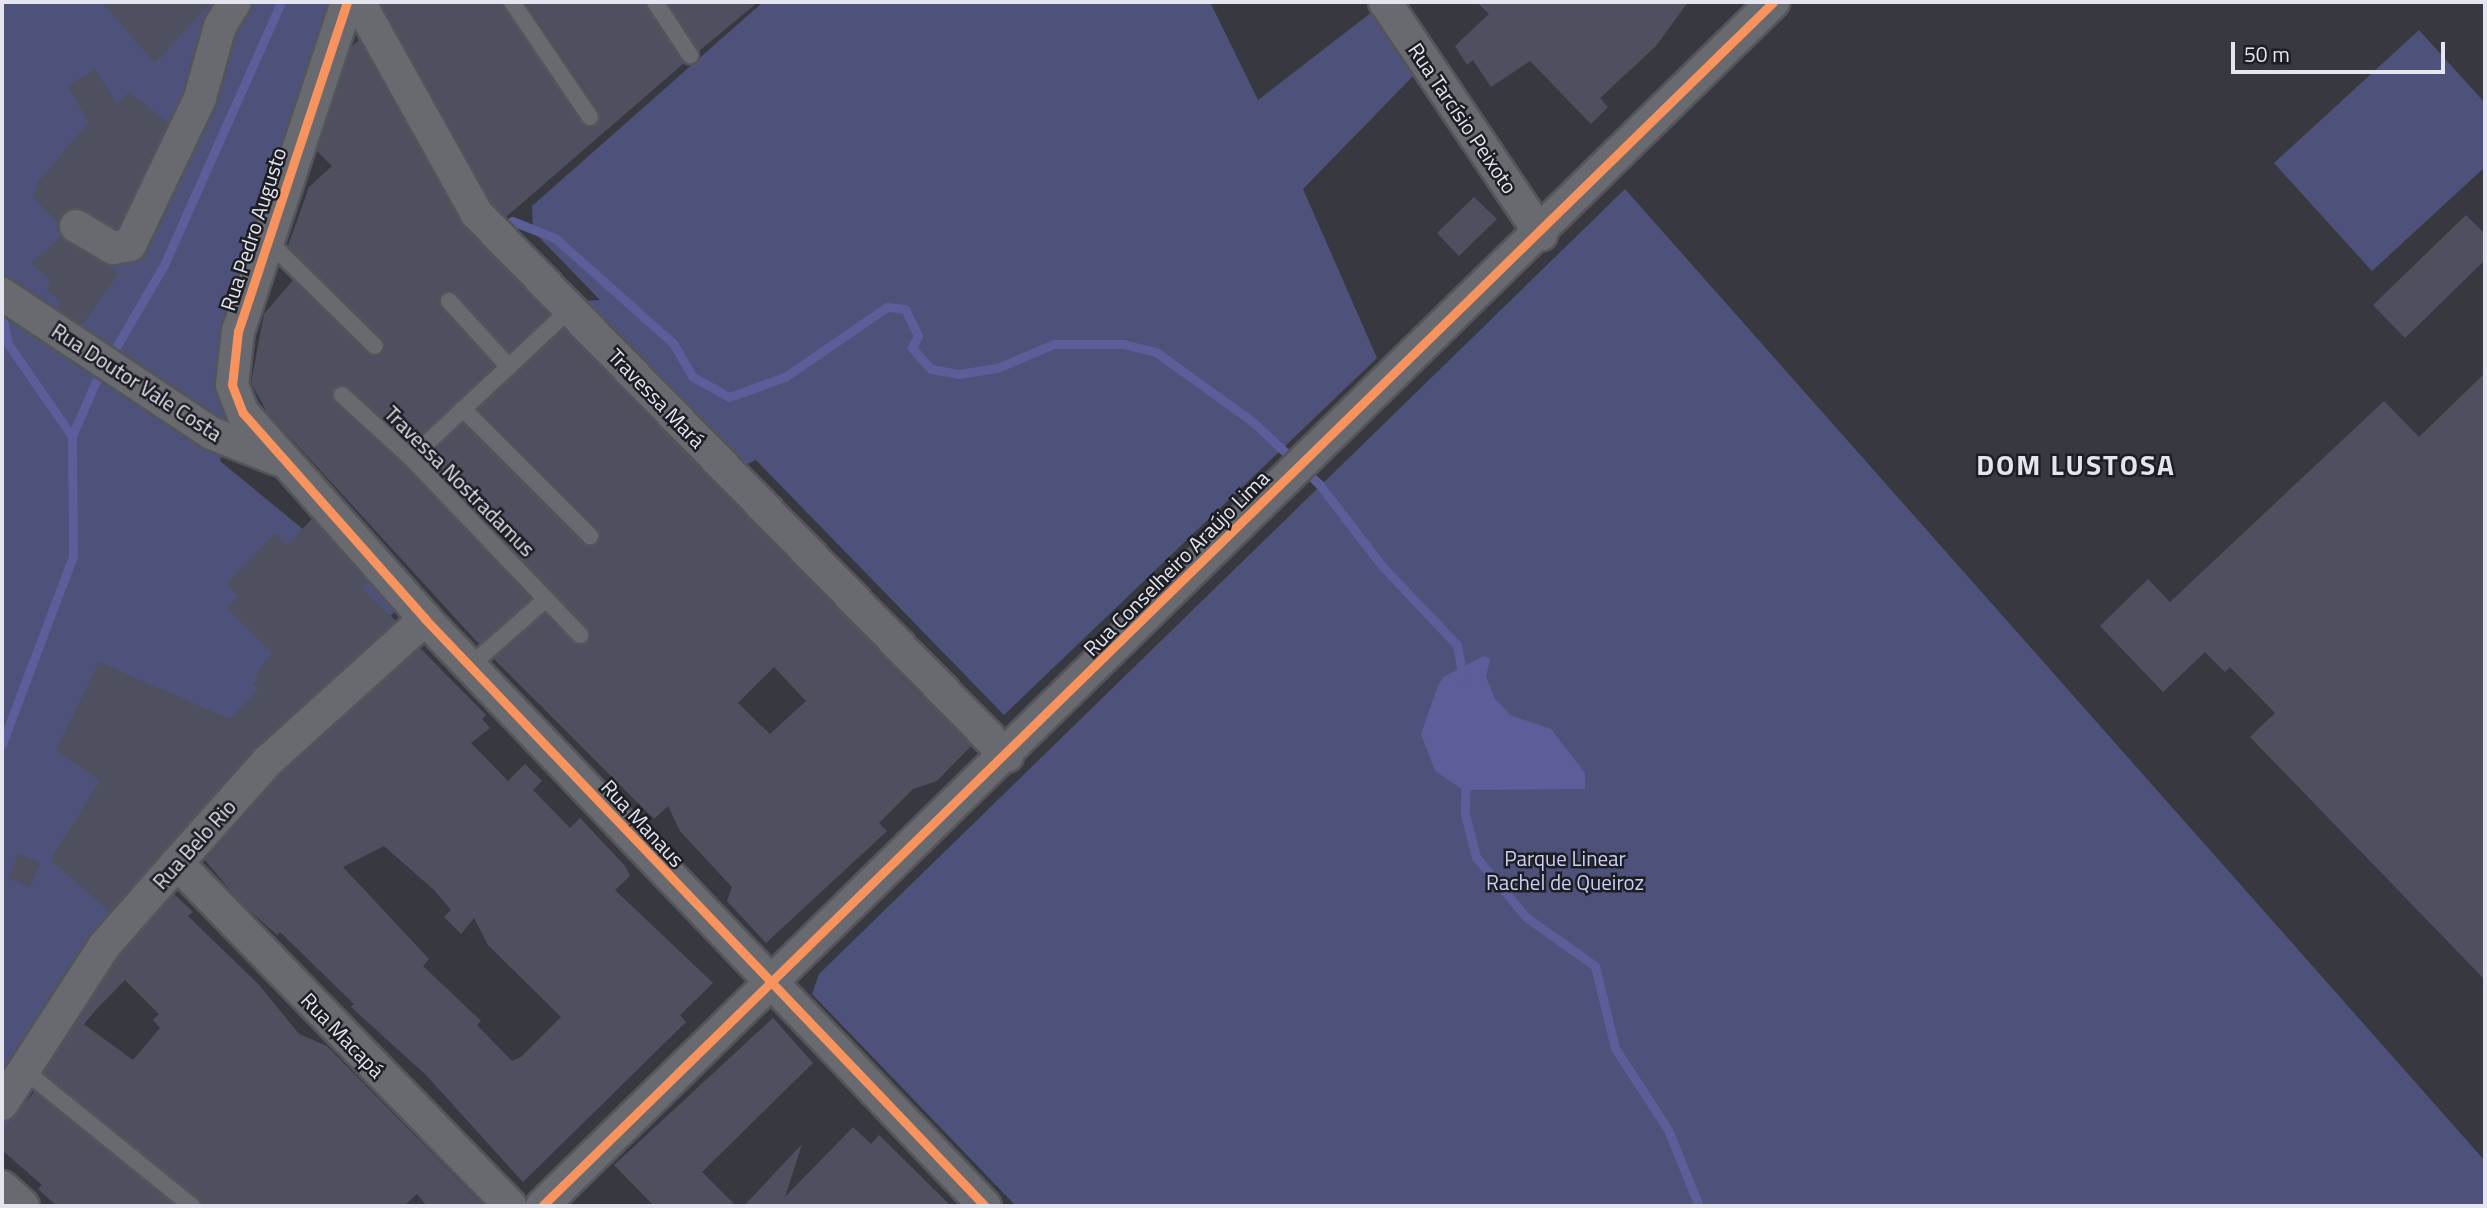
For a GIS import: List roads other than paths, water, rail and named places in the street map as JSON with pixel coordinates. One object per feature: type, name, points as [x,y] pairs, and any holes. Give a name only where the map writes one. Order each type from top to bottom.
[{"type":"street","points":[[76,226],[113,248],[130,245],[200,98],[220,26],[235,2]]},
{"type":"street","name":"Rua Pedro Augusto","points":[[279,459],[243,413],[232,384],[238,331],[347,2]]},
{"type":"street","name":"Travessa Mará","points":[[359,2],[471,205],[1007,756]]},
{"type":"street","name":"Rua Tarcísio Peixoto","points":[[1385,2],[1541,234]]},
{"type":"street","name":"Rua Conselheiro Araújo Lima","points":[[542,1206],[773,986],[1298,465],[1541,234],[1773,2]]},
{"type":"street","name":"Rua Doutor Vale Costa","points":[[2,294],[211,433],[279,459]]},
{"type":"street","name":"Rua Manaus","points":[[279,459],[425,619],[985,1206]]},
{"type":"street","name":"Rua Belo Rio","points":[[2,1104],[105,945],[268,761],[425,619]]},
{"type":"street","name":"Rua Macapá","points":[[177,863],[510,1206]]},
{"type":"street","points":[[2,1187],[23,1206]]},
{"type":"lane","points":[[512,2],[590,117]]},
{"type":"lane","points":[[655,2],[690,55]]},
{"type":"lane","points":[[267,240],[374,346]]},
{"type":"lane","points":[[449,301],[509,367]]},
{"type":"lane","points":[[411,458],[570,309]]},
{"type":"lane","name":"Travessa Nostradamus","points":[[342,395],[411,458],[580,635]]},
{"type":"lane","points":[[463,409],[590,536]]},
{"type":"lane","points":[[470,666],[546,599]]},
{"type":"lane","points":[[25,1071],[192,1206]]},
{"type":"waterway","points":[[72,436],[95,383],[164,265],[281,2]]},
{"type":"waterway","points":[[512,221],[555,238],[673,343],[693,377],[729,397],[785,377],[887,307],[905,309],[918,336],[912,348],[931,369],[959,374],[997,368],[1054,344],[1123,344],[1156,352],[1253,422],[1319,484],[1383,567],[1457,645],[1463,680]]},
{"type":"waterway","points":[[2,314],[8,344],[72,436],[73,556],[2,744]]},
{"type":"waterway","points":[[1466,778],[1465,814],[1476,857],[1526,917],[1595,966],[1615,1048],[1668,1130],[1699,1206]]},
{"type":"district","name":"DOM LUSTOSA","points":[[2076,465]]},
{"type":"park label","name":"Parque Linear Rachel de Queiroz","points":[[1565,870]]}]
